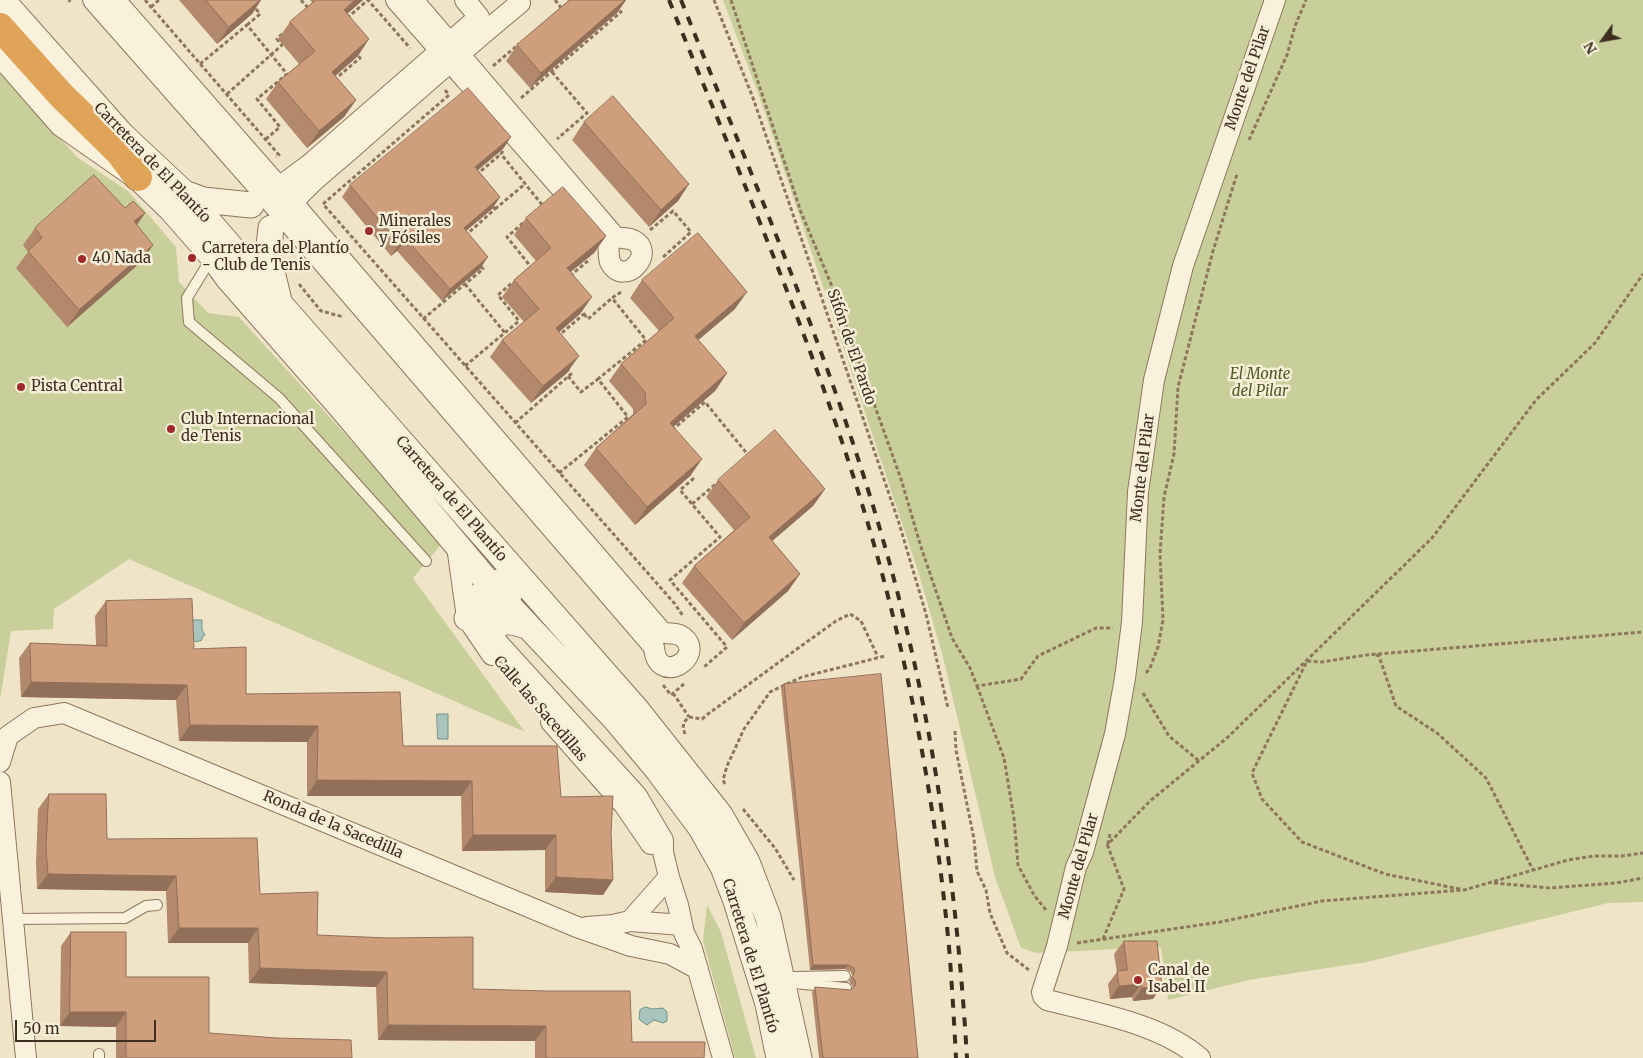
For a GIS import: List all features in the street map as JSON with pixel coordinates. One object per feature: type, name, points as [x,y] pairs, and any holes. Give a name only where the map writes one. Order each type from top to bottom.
[{"type":"highway","points":[[0,27],[60,95],[119,152],[144,170]]},
{"type":"street","name":"Carretera de El Plantío","points":[[2,0],[122,135],[171,209],[222,248],[280,304],[636,709],[720,815],[747,862],[768,917],[799,1058]]},
{"type":"street","points":[[93,0],[265,196],[282,216],[654,647],[657,659],[661,664],[672,667],[682,664],[688,655],[686,640],[677,634],[665,634],[661,631],[282,216]]},
{"type":"street","points":[[115,0],[265,196]]},
{"type":"street","points":[[396,0],[450,52],[614,237],[630,239],[639,245],[641,250],[640,261],[634,269],[624,271],[614,267],[609,257],[608,242],[450,52],[413,0]]},
{"type":"street","points":[[465,0],[479,17],[450,52],[282,216],[245,248],[222,248],[227,225],[310,164],[450,52],[520,3],[518,0]]},
{"type":"street","name":"Monte del Pilar","points":[[1045,983],[1057,946],[1076,867],[1083,852],[1131,681],[1138,492],[1154,380],[1183,266],[1275,0]]},
{"type":"street","name":"Carretera de El Plantío","points":[[0,54],[62,124],[184,193],[222,248],[228,278],[341,407],[498,594],[616,720],[658,770],[701,828],[723,868],[736,901],[768,1004],[779,1058]]},
{"type":"street","points":[[184,193],[203,200],[265,196]]},
{"type":"street","points":[[280,304],[268,255],[282,216]]},
{"type":"street","points":[[430,475],[432,501],[438,511],[500,585],[498,607],[490,628]]},
{"type":"street","name":"Calle las Sacedillas","points":[[457,546],[467,618],[491,654],[625,806],[653,847],[662,852]]},
{"type":"street","points":[[467,618],[481,595],[487,591],[508,594],[578,669],[610,698],[622,706],[636,709]]},
{"type":"street","points":[[490,628],[510,624],[532,630]]},
{"type":"street","name":"Calle las Sacedillas","points":[[490,628],[498,643],[637,796],[663,840],[662,852],[683,929],[692,949],[723,1058]]},
{"type":"street","name":"Ronda de la Sacedilla","points":[[0,762],[8,736],[34,718],[64,712],[577,928],[631,946],[656,950]]},
{"type":"street","points":[[0,782],[26,1058]]},
{"type":"street","points":[[630,921],[669,877]]},
{"type":"street","points":[[577,928],[604,926],[630,921],[683,929]]},
{"type":"street","points":[[656,950],[683,929]]},
{"type":"street","points":[[656,950],[685,961],[698,969]]},
{"type":"street","points":[[1045,983],[1042,992],[1047,1000],[1099,1012],[1135,1024],[1187,1047],[1200,1058]]},
{"type":"lane","points":[[222,248],[187,298],[189,322],[279,398],[426,561]]},
{"type":"lane","points":[[13,919],[125,918],[146,906],[157,905]]},
{"type":"lane","points":[[782,979],[845,976]]},
{"type":"lane","points":[[782,979],[846,988]]},
{"type":"path","points":[[145,0],[279,155],[274,159]]},
{"type":"path","points":[[151,7],[158,0]]},
{"type":"path","points":[[200,64],[260,14],[249,0]]},
{"type":"path","points":[[301,0],[310,10],[303,16]]},
{"type":"path","points":[[343,22],[368,0],[412,50]]},
{"type":"path","name":"Sifón de El Pardo","points":[[714,0],[753,98],[899,523],[926,614],[948,708]]},
{"type":"path","points":[[731,0],[801,212],[831,284],[901,479],[921,547],[952,638],[970,668],[1004,758],[1014,818],[1018,865],[1034,895],[1051,915],[1057,946],[1220,922],[1322,901],[1464,890],[1568,860],[1594,856],[1622,856],[1643,853]]},
{"type":"path","points":[[1247,143],[1287,55],[1295,26],[1306,0]]},
{"type":"path","points":[[521,98],[621,12],[616,6],[620,3]]},
{"type":"path","points":[[247,25],[287,74],[257,99],[280,127],[266,139]]},
{"type":"path","points":[[227,94],[282,46],[277,39],[290,27]]},
{"type":"path","points":[[331,82],[360,58],[354,50]]},
{"type":"path","points":[[552,71],[587,113],[557,139]]},
{"type":"path","points":[[334,194],[449,95],[439,84]]},
{"type":"path","points":[[470,180],[500,154]]},
{"type":"path","points":[[1199,761],[1169,736],[1131,681],[1150,668],[1158,647],[1163,620],[1160,554],[1163,506],[1174,454],[1178,387],[1213,251],[1238,171]]},
{"type":"path","points":[[459,241],[525,184]]},
{"type":"path","points":[[489,202],[496,210]]},
{"type":"path","points":[[536,212],[543,206]]},
{"type":"path","points":[[643,236],[673,211],[691,232],[662,258]]},
{"type":"path","points":[[525,272],[532,266],[507,237],[529,218]]},
{"type":"path","points":[[566,279],[593,256],[597,262]]},
{"type":"path","points":[[423,319],[483,269],[477,262]]},
{"type":"path","points":[[1108,844],[1150,801],[1228,737],[1432,538],[1536,400],[1595,344],[1643,274]]},
{"type":"path","points":[[465,366],[519,321],[498,295],[518,278]]},
{"type":"path","points":[[465,284],[505,333]]},
{"type":"path","points":[[578,307],[588,319],[621,292]]},
{"type":"path","points":[[568,376],[581,392],[646,340],[612,298]]},
{"type":"path","points":[[554,339],[584,314]]},
{"type":"path","points":[[515,423],[571,374],[565,367]]},
{"type":"path","points":[[559,473],[628,417],[598,379]]},
{"type":"path","points":[[667,434],[705,402],[750,455],[742,461]]},
{"type":"path","points":[[687,472],[692,479],[680,490],[720,537],[670,580],[727,647],[700,670]]},
{"type":"path","points":[[692,504],[721,480]]},
{"type":"path","points":[[673,693],[689,717],[702,719],[836,621],[850,614],[861,621],[878,657]]},
{"type":"path","points":[[977,686],[1021,679],[1038,656],[1096,628],[1132,628]]},
{"type":"path","points":[[1307,661],[1322,662],[1366,655],[1643,632]]},
{"type":"path","points":[[1366,655],[1379,656],[1396,706],[1437,733],[1486,778],[1533,870]]},
{"type":"path","points":[[727,787],[722,779],[727,766],[744,729],[770,692],[802,676],[885,656]]},
{"type":"path","points":[[1307,661],[1252,773],[1262,799],[1302,842],[1385,874],[1464,890]]},
{"type":"path","points":[[660,682],[671,695],[687,682]]},
{"type":"path","points":[[686,738],[683,728],[684,722],[689,717]]},
{"type":"path","points":[[955,731],[956,750],[974,839],[978,871],[986,890],[990,912],[1007,953],[1045,983]]},
{"type":"path","points":[[1097,804],[1110,834],[1108,844],[1124,889],[1103,939]]},
{"type":"path","points":[[742,808],[775,848],[794,880]]},
{"type":"path","points":[[1490,883],[1550,888],[1616,883],[1643,878]]},
{"type":"green space","name":"El Monte del Pilar","points":[[723,0],[1643,0],[1643,902],[1608,903],[1367,962],[1249,980],[1168,1000],[1161,947],[1036,953],[1021,948],[995,877],[943,657],[918,571],[761,101]]},
{"type":"green space","name":"Club Internacional de Tenis","points":[[0,72],[78,158],[128,191],[176,247],[179,282],[208,313],[239,317],[443,542],[413,578],[525,732],[129,559],[54,609],[53,629],[11,631],[0,700]]},
{"type":"green space","points":[[707,905],[721,932],[756,1058],[735,1058],[703,941]]},
{"type":"water","points":[[193,620],[202,620],[202,630],[205,635],[202,637],[202,640],[196,642],[192,639]]},
{"type":"water","points":[[437,714],[448,714],[448,739],[438,739]]},
{"type":"water","points":[[646,1007],[652,1009],[663,1008],[667,1012],[667,1021],[663,1023],[654,1020],[647,1025],[641,1021],[639,1019],[640,1010]]},
{"type":"building","points":[[206,0],[260,0],[229,27]]},
{"type":"building","points":[[316,0],[355,0],[344,10],[369,39],[332,72],[356,100],[319,131],[278,82],[315,51],[290,22]]},
{"type":"building","points":[[570,0],[625,0],[541,73],[517,45]]},
{"type":"building","points":[[468,88],[511,137],[475,167],[500,197],[464,228],[488,257],[450,289],[406,239],[399,244],[350,185]]},
{"type":"building","points":[[613,96],[689,184],[661,210],[584,122]]},
{"type":"building","name":"40 Nada","points":[[94,175],[125,208],[133,201],[145,213],[134,221],[153,245],[79,310],[28,251],[42,238],[35,228]]},
{"type":"building","points":[[563,187],[606,236],[567,268],[592,297],[556,328],[579,356],[543,386],[502,340],[539,309],[514,280],[551,248],[526,218]]},
{"type":"building","points":[[698,233],[747,292],[695,336],[727,373],[670,423],[702,459],[647,507],[596,448],[646,404],[645,392],[621,364],[674,318],[642,280]]},
{"type":"building","points":[[775,430],[825,489],[769,537],[800,574],[744,623],[694,566],[750,517],[718,480]]},
{"type":"building","points":[[192,599],[194,649],[246,647],[246,694],[400,692],[403,746],[557,746],[561,797],[613,796],[611,833],[613,880],[556,877],[556,835],[473,835],[472,781],[317,780],[318,726],[190,725],[187,685],[31,682],[30,643],[107,646],[106,601]]},
{"type":"building","points":[[881,674],[918,1058],[823,1058],[815,987],[851,990],[856,985],[852,977],[855,971],[854,968],[848,965],[813,965],[784,684]]},
{"type":"building","points":[[49,794],[106,794],[107,839],[257,838],[260,894],[318,892],[317,935],[388,938],[473,937],[473,989],[630,991],[632,1042],[705,1042],[704,1058],[546,1058],[546,1026],[388,1025],[387,972],[260,968],[258,928],[179,928],[176,876],[48,874],[46,848]]},
{"type":"building","points":[[71,932],[126,932],[126,977],[209,977],[209,1033],[277,1038],[351,1040],[352,1058],[126,1058],[126,1012],[70,1012]]},
{"type":"building","points":[[1124,941],[1157,941],[1162,986],[1142,988],[1141,984],[1119,986],[1117,971],[1127,970]]},
{"type":"railway","points":[[669,0],[755,210],[810,351],[859,494],[880,566],[914,708],[931,803],[949,947],[956,1058]]},
{"type":"railway","points":[[681,0],[793,278],[845,418],[889,561],[919,683],[941,807],[957,932],[967,1058]]},
{"type":"place","name":"Minerales y Fósiles","points":[[369,231]]},
{"type":"place","name":"Carretera del Plantío - Club de Tenis","points":[[192,258]]},
{"type":"place","name":"40 Nada","points":[[82,259]]},
{"type":"place","name":"Pista Central","points":[[21,387]]},
{"type":"place","name":"Club Internacional de Tenis","points":[[171,429]]},
{"type":"place","name":"Canal de Isabel II","points":[[1138,980]]}]
